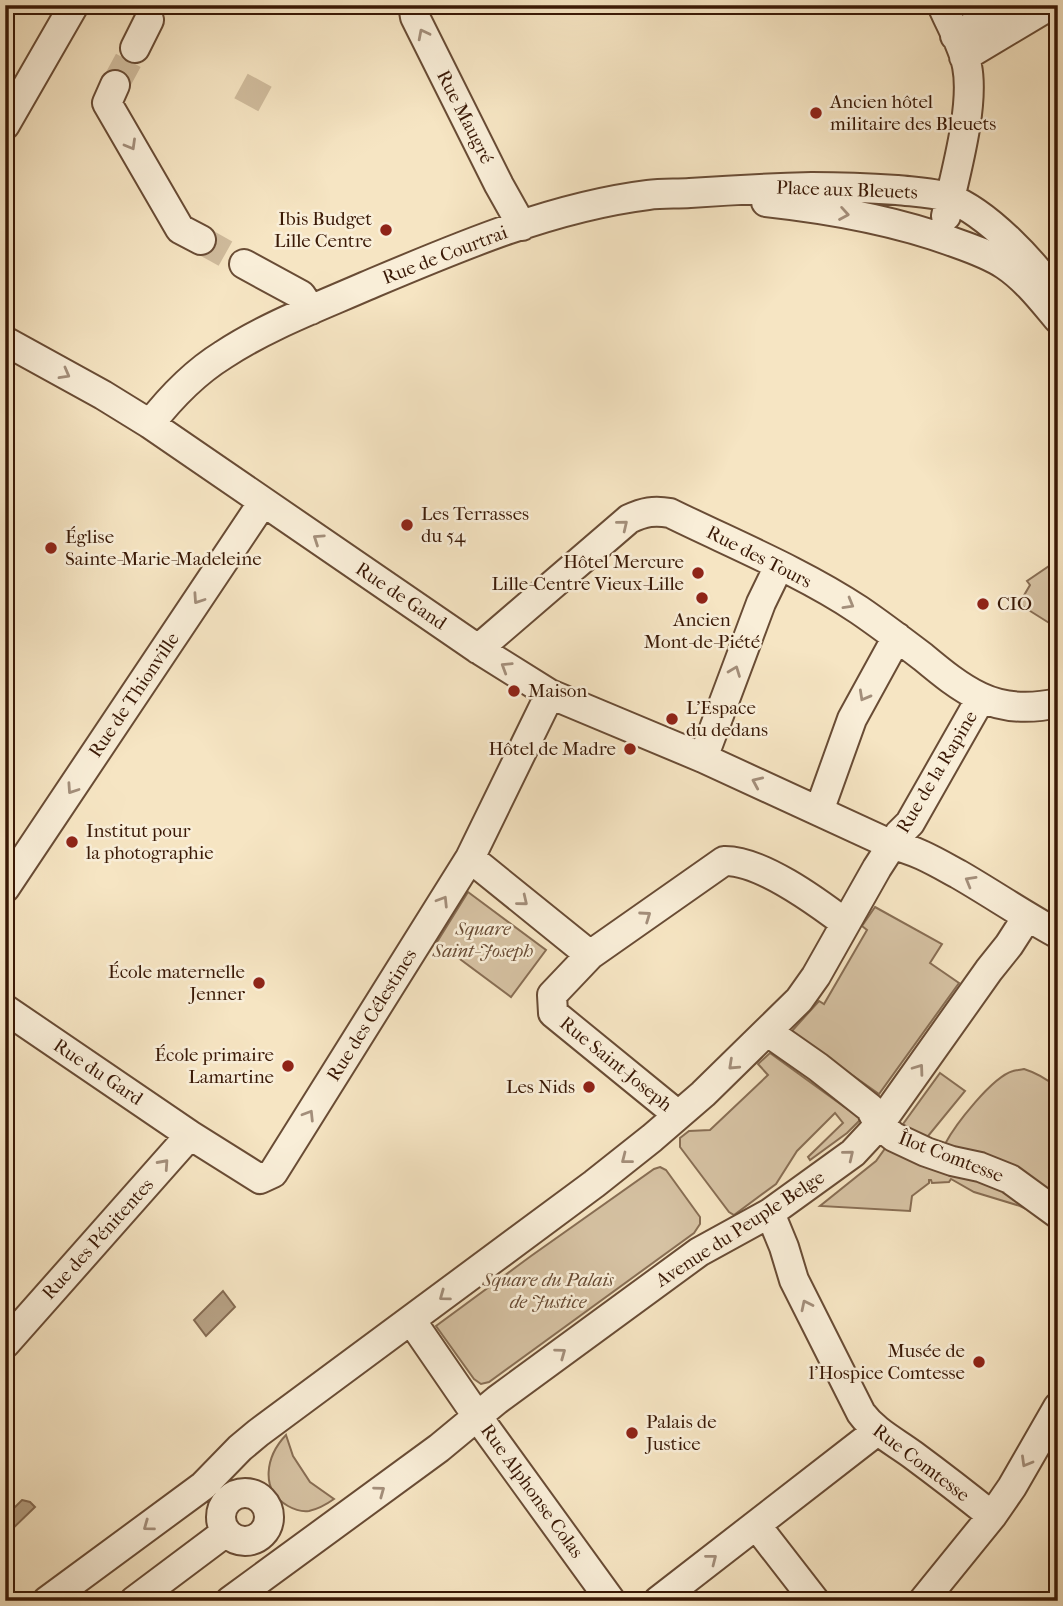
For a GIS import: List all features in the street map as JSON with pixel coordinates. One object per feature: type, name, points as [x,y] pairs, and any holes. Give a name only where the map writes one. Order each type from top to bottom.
[{"type":"street","points":[[5,125],[74,5]]},
{"type":"street","name":"Rue Maugré","points":[[413,5],[415,17],[522,226]]},
{"type":"street","points":[[942,5],[960,47],[968,76],[967,110],[942,237]]},
{"type":"street","points":[[960,47],[1010,5]]},
{"type":"street","points":[[960,47],[1051,5]]},
{"type":"street","points":[[135,48],[149,20]]},
{"type":"street","points":[[115,85],[107,103],[180,229],[201,240]]},
{"type":"street","name":"Place aux Bleuets","points":[[650,195],[760,188],[844,187],[920,192],[950,198],[988,222],[1020,253],[1058,297]]},
{"type":"street","name":"Place aux Bleuets","points":[[679,193],[827,211],[908,227],[942,237],[1002,263],[1021,278],[1058,319]]},
{"type":"street","name":"Rue de Courtrai","points":[[150,424],[186,383],[220,356],[248,339],[311,310],[451,250],[574,210],[650,195]]},
{"type":"street","points":[[244,264],[301,295],[311,310]]},
{"type":"street","name":"Rue de Gand","points":[[5,341],[150,424],[478,649],[550,694],[703,758],[892,845],[911,849],[1058,934]]},
{"type":"street","name":"Rue de Thionville","points":[[5,888],[263,502]]},
{"type":"street","name":"Rue des Tours","points":[[478,649],[629,519],[642,512],[656,510],[670,513],[779,566],[857,609],[958,685],[981,698],[1026,708],[1058,703]]},
{"type":"street","points":[[703,758],[761,603],[779,566]]},
{"type":"street","points":[[819,811],[852,719],[897,637]]},
{"type":"street","name":"Rue des Célestines","points":[[260,1179],[273,1172],[470,858],[550,694]]},
{"type":"street","name":"Rue de la Rapine","points":[[768,1031],[799,1000],[816,976],[892,845],[910,823],[981,698]]},
{"type":"street","points":[[470,858],[590,955],[724,861],[737,861],[778,879],[807,895],[845,923]]},
{"type":"street","name":"Avenue du Peuple Belge","points":[[230,1601],[699,1252],[770,1213],[853,1153],[879,1125],[1027,917]]},
{"type":"street","name":"Rue Saint-Joseph","points":[[590,955],[552,995],[553,1013],[678,1115]]},
{"type":"street","name":"Rue du Gard","points":[[5,1009],[190,1135],[260,1179]]},
{"type":"street","points":[[47,1601],[203,1486],[240,1448],[289,1410],[594,1184],[678,1115],[768,1031],[870,1108],[879,1125]]},
{"type":"street","name":"Îlot Comtesse","points":[[879,1125],[926,1152],[981,1167],[1010,1179],[1058,1214]]},
{"type":"street","name":"Rue des Pénitentes","points":[[5,1344],[190,1135]]},
{"type":"street","name":"Rue Comtesse","points":[[770,1213],[794,1280],[855,1402],[870,1425],[992,1516]]},
{"type":"street","points":[[411,1320],[478,1416]]},
{"type":"street","points":[[923,1601],[992,1516],[1058,1407]]},
{"type":"street","points":[[203,1486],[217,1487],[238,1494],[256,1496],[265,1504],[269,1516],[268,1524],[261,1534],[255,1539],[235,1539],[226,1532],[221,1522],[221,1511],[227,1501],[238,1494],[252,1454],[289,1410]]},
{"type":"street","name":"Rue Alphonse Colas","points":[[478,1416],[611,1601]]},
{"type":"street","points":[[658,1601],[877,1431]]},
{"type":"street","points":[[756,1525],[815,1601]]},
{"type":"street","points":[[134,1601],[226,1532]]},
{"type":"street","points":[[261,1534],[285,1561]]},
{"type":"green space","points":[[1058,560],[1058,633],[1055,633],[1054,626],[1019,604],[1030,585],[1027,581]]},
{"type":"green space","name":"Square Saint-Joseph","points":[[468,892],[546,950],[511,997],[437,942]]},
{"type":"green space","points":[[875,907],[942,944],[930,963],[959,983],[879,1094],[791,1032],[819,1001],[824,1004],[867,930],[862,926]]},
{"type":"green space","points":[[770,1053],[861,1119],[847,1133],[810,1160],[808,1157],[843,1123],[835,1113],[797,1151],[776,1184],[734,1215],[680,1147],[680,1138],[689,1131],[710,1130],[768,1075],[758,1064]]},
{"type":"green space","points":[[1024,1069],[1058,1088],[1058,1202],[945,1144],[965,1114],[995,1082],[1004,1075]]},
{"type":"green space","points":[[940,1073],[965,1091],[924,1141],[898,1131]]},
{"type":"green space","points":[[889,1143],[993,1179],[1054,1222],[1020,1206],[974,1192],[951,1179],[949,1182],[932,1183],[929,1180],[929,1183],[912,1196],[910,1211],[820,1206],[876,1161]]},
{"type":"green space","name":"Square du Palais de Justice","points":[[660,1167],[666,1170],[700,1217],[700,1224],[694,1233],[489,1382],[481,1384],[474,1379],[436,1326]]},
{"type":"green space","points":[[286,1435],[293,1456],[310,1482],[334,1499],[316,1509],[301,1511],[288,1506],[273,1491],[269,1482],[270,1462]]},
{"type":"shaded area","points":[[223,1291],[235,1307],[206,1336],[194,1320]]},
{"type":"shaded area","points":[[22,1500],[35,1507],[5,1536],[5,1517]]},
{"type":"tunnel","points":[[115,85],[135,48]]},
{"type":"tunnel","points":[[241,86],[265,99]]},
{"type":"tunnel","points":[[201,240],[244,264]]},
{"type":"place","name":"Ancien hôtel militaire des Bleuets","points":[[816,113]]},
{"type":"place","name":"Ibis Budget Lille Centre","points":[[386,230]]},
{"type":"place","name":"Les Terrasses du 54","points":[[407,525]]},
{"type":"place","name":"Église Sainte-Marie-Madeleine","points":[[51,548]]},
{"type":"place","name":"Hôtel Mercure Lille-Centre Vieux-Lille","points":[[698,573]]},
{"type":"place","name":"Ancien Mont-de-Piété","points":[[702,598]]},
{"type":"place","name":"CIO","points":[[983,604]]},
{"type":"place","name":"Maison","points":[[514,691]]},
{"type":"place","name":"L'Espace du dedans","points":[[672,719]]},
{"type":"place","name":"Hôtel de Madre","points":[[630,749]]},
{"type":"place","name":"Institut pour la photographie","points":[[72,842]]},
{"type":"place","name":"École maternelle Jenner","points":[[259,983]]},
{"type":"place","name":"École primaire Lamartine","points":[[288,1066]]},
{"type":"place","name":"Les Nids","points":[[589,1087]]},
{"type":"place","name":"Musée de l'Hospice Comtesse","points":[[979,1362]]},
{"type":"place","name":"Palais de Justice","points":[[632,1433]]}]
